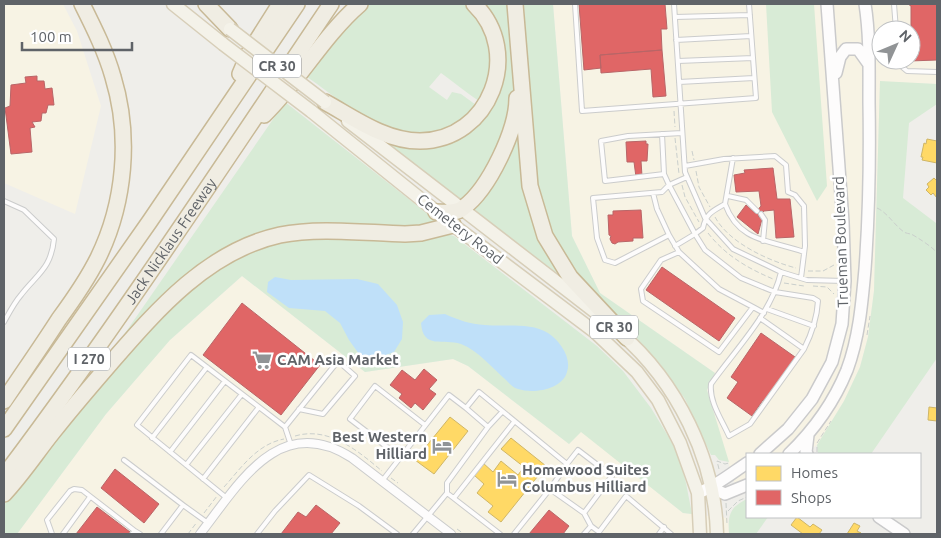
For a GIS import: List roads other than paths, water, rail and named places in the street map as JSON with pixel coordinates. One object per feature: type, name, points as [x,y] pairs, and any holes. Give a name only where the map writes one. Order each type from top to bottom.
[{"type":"highway","points":[[4,401],[79,290],[98,258],[112,222],[120,186],[124,152],[119,100],[99,38],[82,4]]},
{"type":"highway","points":[[206,4],[230,29]]},
{"type":"highway","points":[[219,119],[249,53],[280,4]]},
{"type":"highway","name":"Jack Nicklaus Freeway","points":[[4,429],[150,221],[297,4]]},
{"type":"highway","name":"Jack Nicklaus Freeway","points":[[4,476],[92,354],[331,4]]},
{"type":"highway","points":[[243,135],[278,101],[333,33],[360,4]]},
{"type":"highway","points":[[325,102],[373,128],[405,139],[420,141],[434,139],[462,128],[475,118],[486,104],[497,75],[497,51],[494,35],[474,4]]},
{"type":"highway","points":[[436,212],[451,212],[462,209],[481,189],[501,155],[512,128],[516,106],[514,4]]},
{"type":"highway","points":[[514,4],[530,186],[545,236],[570,277],[627,338]]},
{"type":"highway","points":[[4,494],[67,414],[135,335],[193,278],[217,261],[255,242],[282,235],[306,232],[405,234],[421,233],[453,225]]},
{"type":"main road","name":"Cemetery Road","points":[[173,4],[436,212],[611,345],[637,372],[658,400],[674,429],[698,493],[700,534]]},
{"type":"main road","name":"Cemetery Road","points":[[197,4],[627,338],[659,374],[680,406],[692,430],[712,488],[722,531]]},
{"type":"main road","name":"Trueman Boulevard","points":[[761,453],[788,429],[812,399],[832,362],[842,324],[845,281],[827,4]]},
{"type":"main road","name":"Trueman Boulevard","points":[[791,453],[808,435],[830,404],[847,369],[859,327],[867,245],[870,143],[869,27],[865,4]]},
{"type":"main road","points":[[834,95],[837,64],[842,52],[846,49],[858,49],[868,63]]},
{"type":"main road","points":[[845,281],[856,288],[863,297]]},
{"type":"main road","points":[[806,453],[808,435]]},
{"type":"main road","points":[[698,493],[712,488],[746,464]]},
{"type":"main road","points":[[712,488],[725,494],[746,485]]},
{"type":"main road","points":[[880,518],[904,534]]},
{"type":"street","points":[[200,534],[254,467],[271,453],[291,445],[314,443],[340,450],[451,534]]},
{"type":"lane","points":[[575,4],[582,111],[756,98],[749,4]]},
{"type":"lane","points":[[674,4],[685,166],[687,176],[705,218],[734,249],[781,272],[807,280],[845,281]]},
{"type":"lane","points":[[894,4],[895,20]]},
{"type":"lane","points":[[675,17],[750,15]]},
{"type":"lane","points":[[676,40],[751,36]]},
{"type":"lane","points":[[678,61],[753,58]]},
{"type":"lane","points":[[906,70],[937,72]]},
{"type":"lane","points":[[679,82],[754,78]]},
{"type":"lane","points":[[664,174],[605,181],[601,141],[628,136],[682,133]]},
{"type":"lane","points":[[662,134],[664,174],[694,234],[705,250],[741,278],[775,292],[813,298],[818,301],[814,326],[804,349],[750,424],[729,436],[710,393],[711,384],[765,311],[775,292],[781,272]]},
{"type":"lane","points":[[685,166],[733,158],[775,156],[786,165],[788,192],[795,195],[804,206],[804,252],[801,278]]},
{"type":"lane","points":[[675,246],[703,228],[705,218],[712,211],[725,204],[728,196],[733,158]]},
{"type":"lane","points":[[669,236],[615,263],[605,260],[597,238],[593,198],[662,192],[669,185],[687,176]]},
{"type":"lane","points":[[653,193],[657,209],[678,252],[719,289],[753,307],[814,326]]},
{"type":"lane","points":[[728,196],[746,200],[759,212],[765,220],[762,241]]},
{"type":"lane","points":[[4,201],[24,210],[54,239],[49,263],[20,296],[4,322]]},
{"type":"lane","points":[[725,204],[729,214],[746,233],[762,241],[804,252]]},
{"type":"lane","points":[[678,252],[661,260],[641,289],[643,301],[719,352],[753,307]]},
{"type":"lane","points":[[760,318],[804,349]]},
{"type":"lane","points":[[228,499],[136,425],[191,355],[284,427],[291,445]]},
{"type":"lane","points":[[284,427],[338,361],[355,376],[323,414],[299,409]]},
{"type":"lane","points":[[152,438],[207,367]]},
{"type":"lane","points":[[170,452],[225,381]]},
{"type":"lane","points":[[400,457],[350,419],[375,386],[425,425]]},
{"type":"lane","points":[[466,408],[478,392],[567,464]]},
{"type":"lane","points":[[186,465],[242,394]]},
{"type":"lane","points":[[382,481],[448,394],[488,427]]},
{"type":"lane","points":[[203,479],[258,407]]},
{"type":"lane","points":[[413,534],[447,493],[446,483],[488,427],[502,412]]},
{"type":"lane","points":[[454,498],[514,422]]},
{"type":"lane","points":[[514,534],[578,450],[612,476],[584,513]]},
{"type":"lane","points":[[124,460],[209,524]]},
{"type":"lane","points":[[257,534],[309,475],[359,506],[397,534]]},
{"type":"lane","points":[[550,488],[584,513],[591,526],[600,533],[626,496],[671,534]]},
{"type":"lane","points":[[52,534],[47,520],[70,491],[74,489],[82,490],[134,533],[140,534]]},
{"type":"lane","points":[[447,493],[500,534]]},
{"type":"lane","points":[[62,534],[90,497]]},
{"type":"lane","points":[[161,534],[183,505]]},
{"type":"lane","points":[[584,534],[591,526]]},
{"type":"lane","points":[[659,534],[664,527]]},
{"type":"water","points":[[275,277],[291,280],[357,279],[378,284],[397,305],[403,322],[402,339],[394,352],[375,359],[359,354],[340,323],[325,311],[289,308],[267,292],[268,282]]},
{"type":"water","points":[[445,314],[474,324],[525,326],[548,333],[561,345],[568,361],[567,372],[564,378],[553,387],[539,391],[514,388],[468,347],[454,342],[430,340],[426,337],[421,323],[429,315]]},
{"type":"place","name":"CAM Asia Market","points":[[262,360]]},
{"type":"place","name":"Best Western Hilliard","points":[[442,446]]},
{"type":"place","name":"Homewood Suites Columbus Hilliard","points":[[507,479]]}]
